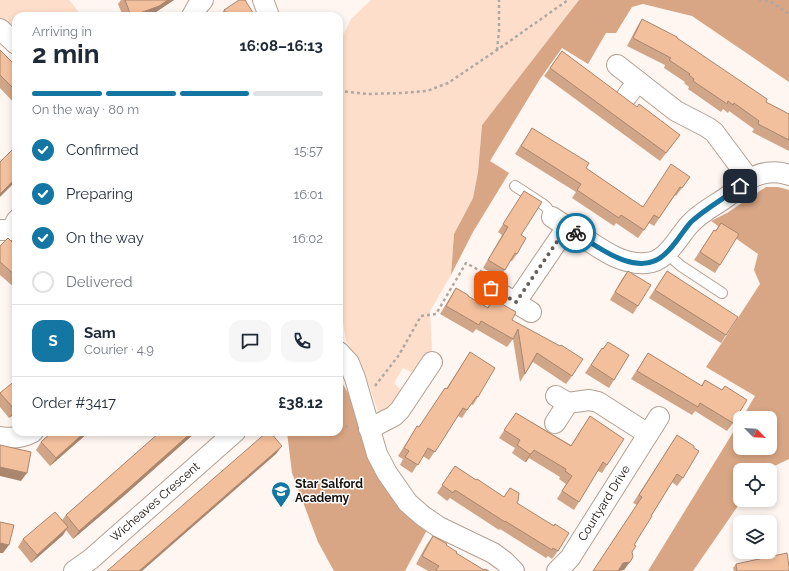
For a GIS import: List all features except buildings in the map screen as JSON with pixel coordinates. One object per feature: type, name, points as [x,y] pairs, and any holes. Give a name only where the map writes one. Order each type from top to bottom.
[{"type":"street","points":[[194,12],[203,0]]},
{"type":"street","points":[[263,0],[268,12]]},
{"type":"street","points":[[0,29],[12,40]]},
{"type":"street","points":[[617,65],[632,88],[714,132],[749,179]]},
{"type":"street","points":[[491,288],[523,307],[559,222],[620,260],[645,264],[660,259],[690,223],[704,211],[728,196],[749,179],[762,174],[775,172],[789,175]]},
{"type":"street","points":[[343,357],[349,364],[360,395],[377,454],[387,473],[408,503],[423,516],[439,526],[494,554],[514,571]]},
{"type":"street","points":[[369,429],[394,416],[400,410],[410,383],[432,362]]},
{"type":"street","name":"Courtyard Drive","points":[[555,423],[562,400],[589,400],[598,402],[653,426],[570,558],[557,571]]},
{"type":"street","points":[[0,437],[18,438],[23,436]]},
{"type":"street","name":"Wicheaves Crescent","points":[[74,571],[90,559],[230,436]]},
{"type":"lane","points":[[515,186],[544,205],[559,222]]},
{"type":"lane","points":[[666,253],[681,266],[722,293]]},
{"type":"path","points":[[497,50],[500,31],[499,0]]},
{"type":"path","points":[[343,91],[368,94],[402,93],[428,90],[448,83],[568,0]]},
{"type":"path","points":[[759,0],[771,2],[789,14]]},
{"type":"path","points":[[360,395],[376,386],[399,355],[421,316],[436,314],[466,263],[489,276],[491,288]]},
{"type":"shaded area","points":[[0,0],[69,0],[79,12],[12,12],[12,30],[0,20]]},
{"type":"shaded area","points":[[371,0],[579,0],[482,125],[478,172],[473,198],[454,234],[451,275],[430,311],[432,351],[418,372],[413,373],[403,368],[394,383],[402,391],[395,407],[379,415],[360,362],[346,341],[343,322],[343,36],[351,19]]},
{"type":"shaded area","points":[[579,0],[789,0],[789,82],[692,16],[643,4],[632,7],[616,33],[606,33],[588,64],[562,48],[540,79],[490,161],[509,173],[473,232],[451,275],[454,234],[473,198],[478,172],[482,125]]},
{"type":"shaded area","points":[[766,187],[778,187],[789,190],[789,459],[777,465],[777,463],[733,463],[733,507],[737,507],[693,571],[648,571],[733,432],[733,455],[777,455],[777,411],[746,411],[755,396],[706,367],[760,284],[754,270],[758,254],[711,221],[727,213]]},
{"type":"shaded area","points":[[343,384],[348,393],[359,425],[427,530],[405,571],[334,571],[318,542],[292,473],[287,436],[343,436]]},
{"type":"way so far","points":[[491,288],[516,302],[567,227],[576,233]]},
{"type":"place","name":"Star Salford Academy","points":[[281,508]]},
{"type":"route","points":[[576,233],[620,260],[645,264],[652,262],[660,259],[666,253],[690,223],[704,211],[724,199],[740,186]]}]
